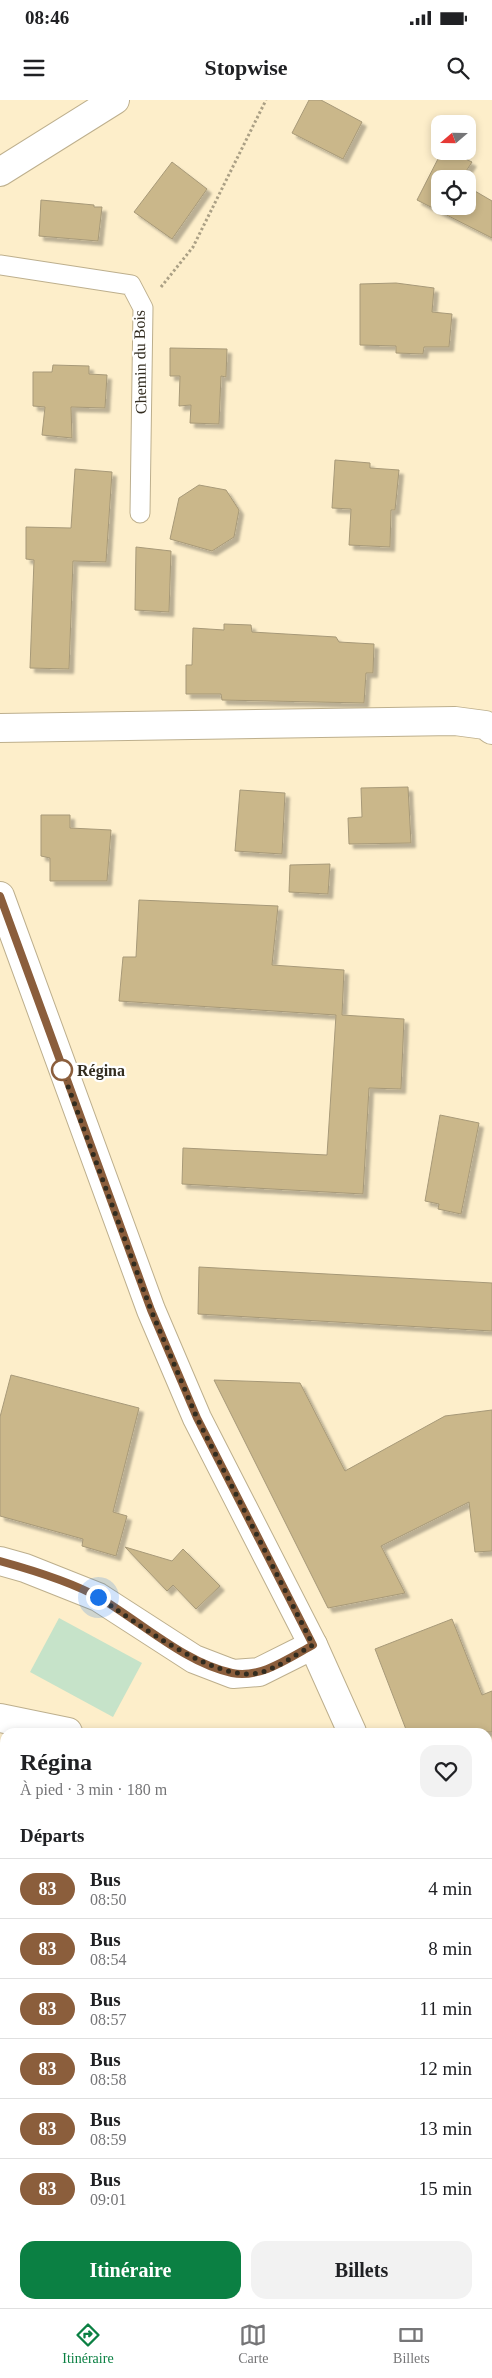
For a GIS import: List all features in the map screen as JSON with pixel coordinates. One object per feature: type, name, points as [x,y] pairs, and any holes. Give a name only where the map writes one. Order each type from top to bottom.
[{"type":"street","points":[[0,172],[115,100]]},
{"type":"street","points":[[0,728],[455,721],[484,725],[492,730]]},
{"type":"street","points":[[0,896],[23,964],[155,1319],[197,1418],[313,1645],[350,1728]]},
{"type":"street","points":[[0,1561],[25,1568],[98,1597],[194,1659],[233,1674],[258,1672],[313,1645]]},
{"type":"street","points":[[0,1718],[49,1728]]},
{"type":"lane","name":"Chemin du Bois","points":[[0,265],[131,285],[143,308],[140,513]]},
{"type":"path","points":[[143,308],[193,247],[266,100]]},
{"type":"green space","points":[[59,1618],[142,1663],[113,1717],[30,1672]]},
{"type":"building","points":[[309,100],[321,100],[362,122],[343,159],[292,133]]},
{"type":"building","points":[[437,160],[468,160],[472,162],[467,170],[432,170]]},
{"type":"building","points":[[172,162],[207,189],[172,239],[134,212]]},
{"type":"building","points":[[431,173],[431,207],[417,200]]},
{"type":"building","points":[[476,192],[492,201],[492,238],[447,215],[476,215]]},
{"type":"building","points":[[41,200],[102,207],[98,241],[39,236]]},
{"type":"building","points":[[396,283],[434,288],[432,312],[452,314],[449,347],[424,347],[423,354],[396,353],[396,346],[360,345],[360,284]]},
{"type":"building","points":[[170,348],[227,349],[226,377],[221,376],[219,424],[190,423],[191,405],[179,406],[180,376],[170,376]]},
{"type":"building","points":[[53,365],[89,366],[89,374],[107,375],[105,408],[71,407],[72,438],[42,435],[45,407],[33,406],[33,372],[52,372]]},
{"type":"building","points":[[335,460],[370,463],[370,468],[399,470],[395,510],[391,510],[390,547],[349,545],[351,509],[332,508]]},
{"type":"building","points":[[75,469],[112,472],[106,562],[73,561],[69,669],[30,668],[34,560],[26,559],[26,527],[71,528]]},
{"type":"building","points":[[199,485],[226,490],[239,510],[234,537],[212,551],[170,539],[179,498]]},
{"type":"building","points":[[136,547],[171,551],[169,612],[135,610]]},
{"type":"building","points":[[224,624],[251,625],[252,632],[336,637],[339,642],[374,644],[373,673],[366,673],[364,703],[222,700],[221,694],[186,694],[186,665],[192,665],[193,628],[224,630]]},
{"type":"building","points":[[408,787],[411,843],[349,844],[348,818],[362,817],[361,788]]},
{"type":"building","points":[[240,790],[285,793],[282,854],[235,851]]},
{"type":"building","points":[[41,815],[70,815],[70,828],[111,830],[107,881],[50,881],[50,858],[41,856]]},
{"type":"building","points":[[330,864],[328,894],[289,892],[290,865]]},
{"type":"building","points":[[139,900],[278,906],[272,965],[344,970],[342,1015],[404,1019],[401,1089],[369,1088],[363,1194],[182,1184],[183,1148],[327,1155],[336,1015],[119,1001],[123,957],[136,957]]},
{"type":"building","points":[[440,1115],[479,1123],[461,1214],[438,1209],[439,1204],[425,1201]]},
{"type":"building","points":[[199,1267],[492,1283],[492,1331],[198,1314]]},
{"type":"building","points":[[11,1375],[139,1408],[113,1512],[127,1516],[116,1556],[82,1546],[83,1539],[0,1516],[0,1417]]},
{"type":"building","points":[[214,1380],[300,1383],[345,1471],[445,1416],[492,1410],[492,1551],[475,1552],[469,1502],[381,1546],[405,1593],[328,1608]]},
{"type":"building","points":[[125,1547],[172,1561],[183,1549],[220,1586],[196,1609],[173,1585],[167,1591]]},
{"type":"building","points":[[452,1619],[482,1695],[492,1691],[492,1728],[405,1728],[375,1649]]},
{"type":"bus line","name":"83","points":[[0,896],[16,946],[151,1310],[197,1418],[313,1645],[290,1658],[258,1672],[233,1674],[194,1659],[98,1597],[25,1568],[0,1561]]},
{"type":"place","name":"Régina","points":[[62,1070]]},
{"type":"route","points":[[62,1070],[151,1310],[197,1418],[313,1645],[290,1658],[258,1672],[233,1674],[194,1659],[98,1597]]}]
